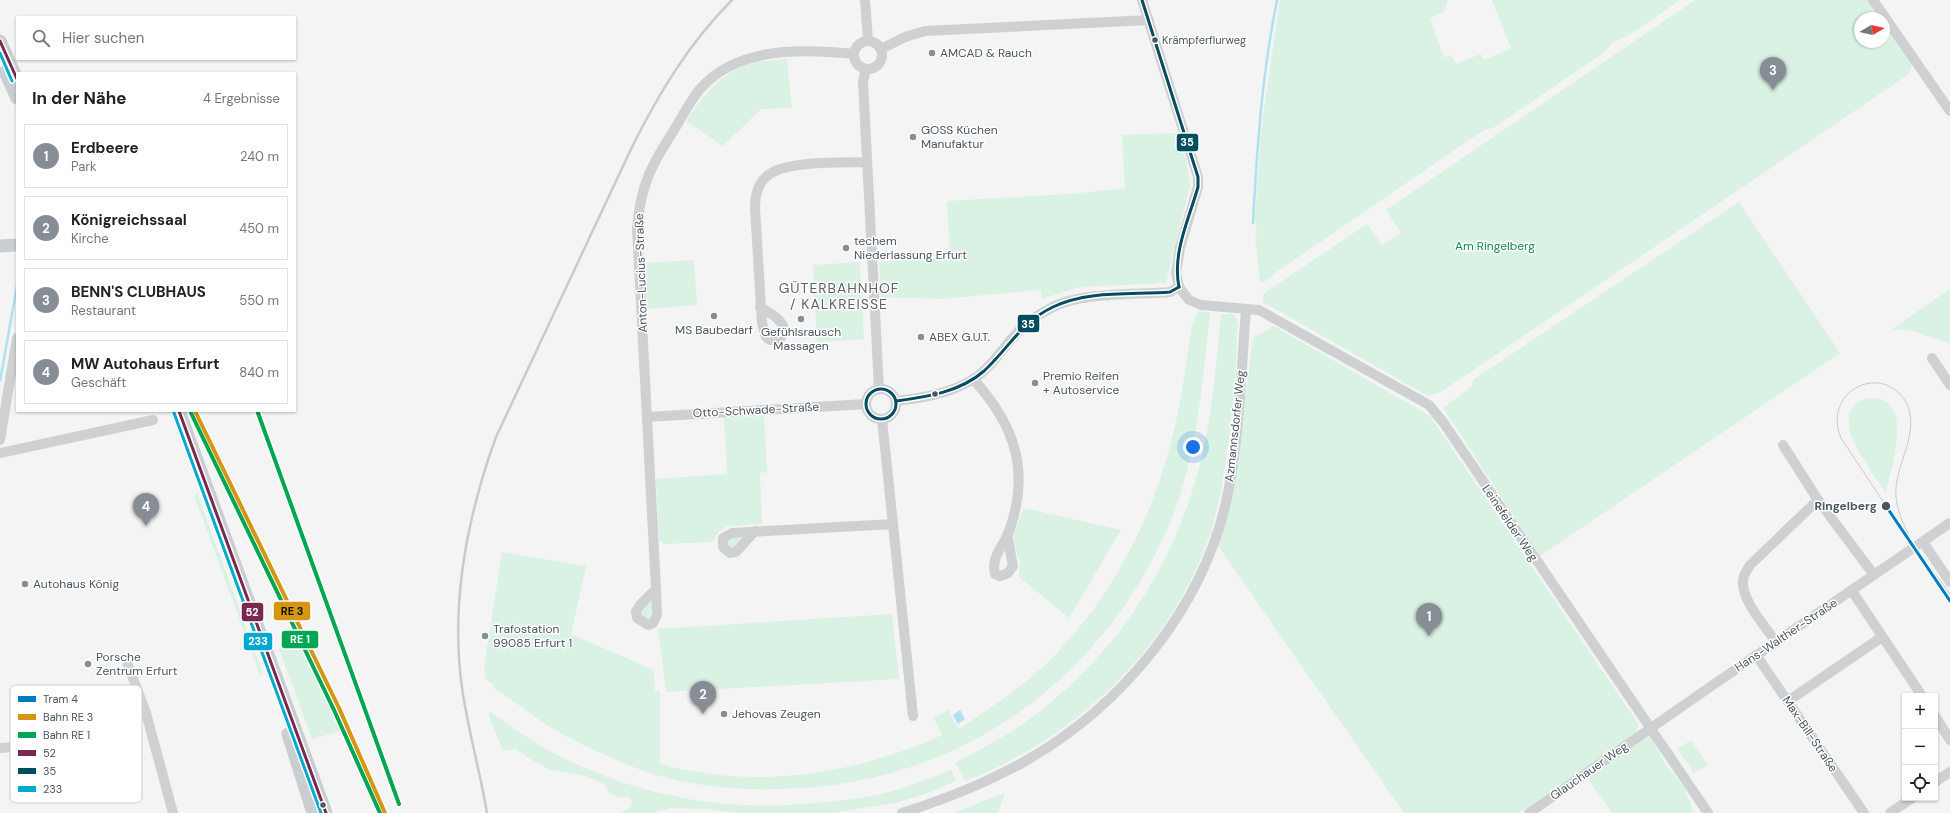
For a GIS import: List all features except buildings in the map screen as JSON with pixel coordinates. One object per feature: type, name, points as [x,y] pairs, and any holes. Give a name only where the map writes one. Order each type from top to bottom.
[{"type":"main road","points":[[0,41],[16,77]]},
{"type":"main road","points":[[0,62],[16,96]]},
{"type":"main road","points":[[0,246],[16,245]]},
{"type":"main road","points":[[170,412],[283,718],[313,813]]},
{"type":"main road","points":[[179,412],[326,813]]},
{"type":"street","points":[[865,0],[868,40]]},
{"type":"street","points":[[896,401],[940,394],[973,380],[988,366],[1017,332],[1034,318],[1055,306],[1078,299],[1170,292],[1180,287],[1176,273],[1180,248],[1196,193],[1198,177],[1142,0]]},
{"type":"street","points":[[1873,0],[1950,111]]},
{"type":"street","points":[[881,49],[905,37],[925,31],[1148,20]]},
{"type":"street","points":[[868,40],[876,43],[881,49],[881,59],[879,63],[871,68],[866,68],[856,62],[854,54],[857,46],[868,40]]},
{"type":"street","name":"Anton-Lucius-Straße","points":[[656,589],[637,228],[639,204],[645,182],[658,155],[700,89],[723,68],[737,62],[762,55],[799,51],[854,54]]},
{"type":"street","points":[[866,68],[863,82],[879,388]]},
{"type":"street","points":[[760,307],[755,199],[761,183],[766,177],[777,170],[791,166],[867,162]]},
{"type":"street","name":"Leinefelder Weg","points":[[1180,287],[1189,300],[1201,305],[1259,310],[1280,320],[1429,405],[1443,422],[1708,813]]},
{"type":"street","name":"Azmannsdorfer Weg","points":[[902,813],[934,802],[998,776],[1055,742],[1075,727],[1122,686],[1156,648],[1172,626],[1202,573],[1228,494],[1234,453],[1246,310]]},
{"type":"street","points":[[0,440],[16,344]]},
{"type":"street","points":[[1932,358],[1950,385]]},
{"type":"street","points":[[973,380],[990,397],[1004,420],[1016,450],[1018,488],[1007,536]]},
{"type":"street","points":[[879,388],[888,390],[896,401],[894,411],[891,415],[882,419],[872,416],[866,409],[868,395],[879,388]]},
{"type":"street","name":"Otto-Schwade-Straße","points":[[647,417],[866,404]]},
{"type":"street","points":[[882,419],[913,716]]},
{"type":"street","points":[[0,453],[154,420]]},
{"type":"street","points":[[1783,445],[1818,500],[1874,575]]},
{"type":"street","points":[[1776,642],[1747,599],[1743,587],[1744,576],[1750,565],[1818,500]]},
{"type":"street","name":"Hans-Walther-Straße","points":[[1650,729],[1950,523]]},
{"type":"street","points":[[755,531],[893,524]]},
{"type":"street","points":[[1923,542],[1950,582]]},
{"type":"street","points":[[1852,591],[1920,693]]},
{"type":"street","points":[[1788,701],[1882,637]]},
{"type":"street","name":"Max-Bill-Straße","points":[[1756,656],[1864,813]]},
{"type":"street","points":[[128,665],[136,685]]},
{"type":"street","points":[[142,702],[173,813]]},
{"type":"street","points":[[142,714],[146,713]]},
{"type":"street","points":[[1938,721],[1950,740]]},
{"type":"street","name":"Glauchauer Weg","points":[[1529,813],[1650,729]]},
{"type":"street","points":[[0,748],[10,747]]},
{"type":"street","points":[[1938,780],[1950,772]]},
{"type":"street","points":[[1890,813],[1908,801]]},
{"type":"green space","points":[[1280,0],[1448,0],[1444,12],[1430,18],[1444,58],[1450,55],[1456,64],[1481,54],[1484,60],[1511,48],[1492,0],[1680,0],[1634,32],[1611,44],[1605,52],[1493,128],[1485,130],[1472,138],[1278,271],[1263,283],[1260,282],[1255,238],[1257,233],[1255,220],[1261,130]]},
{"type":"green space","name":"Am Ringelberg","points":[[1695,0],[1868,0],[1876,12],[1854,12],[1854,48],[1890,48],[1890,33],[1912,64],[1909,74],[1441,392],[1428,396],[1263,302],[1263,294],[1367,224],[1382,245],[1401,233],[1386,210]]},
{"type":"green space","points":[[787,59],[792,108],[761,109],[723,146],[686,121],[700,102],[722,78],[753,63]]},
{"type":"green space","points":[[1177,133],[1187,163],[1190,186],[1166,283],[1079,287],[1042,299],[1041,290],[941,299],[882,297],[879,262],[950,257],[947,201],[1071,194],[1125,188],[1122,135]]},
{"type":"green space","points":[[1739,202],[1840,353],[1540,556],[1443,408],[1472,386],[1473,380]]},
{"type":"green space","points":[[694,260],[697,305],[647,309],[644,263]]},
{"type":"green space","points":[[860,262],[864,339],[817,342],[813,265]]},
{"type":"green space","points":[[1950,289],[1950,344],[1913,331],[1892,329]]},
{"type":"green space","points":[[1199,311],[1210,313],[1201,395],[1192,450],[1177,504],[1167,530],[1137,586],[1101,637],[1058,681],[1011,718],[958,748],[902,770],[841,784],[762,789],[729,788],[697,784],[650,773],[597,752],[547,725],[493,687],[494,685],[486,679],[484,668],[502,552],[586,566],[571,634],[654,670],[655,691],[660,691],[660,764],[696,772],[732,776],[768,777],[804,774],[839,769],[874,760],[908,749],[942,735],[934,718],[948,710],[959,729],[992,707],[1044,666],[1087,618],[1122,565],[1150,507],[1161,477],[1177,416],[1192,324]]},
{"type":"green space","points":[[1221,314],[1233,314],[1237,319],[1236,367],[1233,400],[1225,469],[1218,504],[1209,537],[1192,578],[1170,616],[1144,652],[1114,685],[1080,715],[1044,741],[1005,763],[965,781],[955,763],[1011,732],[1058,697],[1111,642],[1134,612],[1154,580],[1186,511],[1197,475],[1213,395]]},
{"type":"green space","points":[[1274,326],[1430,416],[1639,725],[1635,734],[1519,813],[1404,813],[1218,546],[1232,495],[1253,338]]},
{"type":"green space","points":[[1868,398],[1883,400],[1892,408],[1896,419],[1896,450],[1886,492],[1862,456],[1854,442],[1849,428],[1849,415],[1855,405]]},
{"type":"green space","points":[[764,416],[767,472],[760,473],[762,524],[727,526],[718,533],[712,542],[664,544],[659,540],[656,479],[727,474],[724,418]]},
{"type":"green space","points":[[197,493],[263,674],[260,675],[195,498],[195,494]]},
{"type":"green space","points":[[1024,508],[1121,530],[1069,618],[1019,577],[1020,563],[1012,538]]},
{"type":"green space","points":[[732,537],[741,538],[742,540],[735,548],[728,547],[728,539]]},
{"type":"green space","points":[[652,598],[651,616],[647,619],[642,618],[641,610]]},
{"type":"green space","points":[[892,614],[899,679],[666,692],[658,629]]},
{"type":"green space","points":[[298,641],[340,731],[312,739],[279,649]]},
{"type":"green space","points":[[489,711],[553,753],[586,768],[619,781],[652,791],[686,798],[720,803],[789,805],[845,800],[894,791],[951,770],[956,781],[920,796],[894,803],[833,813],[744,813],[705,809],[671,808],[651,813],[620,813],[630,808],[633,802],[628,797],[619,797],[611,794],[604,784],[585,776],[550,770],[516,749],[503,751],[490,718]]},
{"type":"green space","points":[[1651,737],[1665,763],[1684,787],[1694,813],[1612,813],[1587,777],[1643,738]]},
{"type":"green space","points":[[1691,740],[1708,765],[1694,773],[1678,749]]},
{"type":"green space","points":[[1005,793],[998,813],[953,813]]},
{"type":"water","points":[[960,710],[965,719],[958,724],[953,715]]},
{"type":"waterway","points":[[1253,223],[1258,139],[1264,83],[1267,56],[1277,0]]},
{"type":"waterway","points":[[0,381],[16,292]]},
{"type":"tram line","points":[[1886,506],[1841,438],[1837,422],[1839,407],[1846,396],[1856,388],[1868,383],[1881,383],[1893,388],[1904,399],[1909,411],[1911,423],[1909,435],[1896,485],[1898,510],[1909,536],[1950,594]]},
{"type":"tram line","name":"4","points":[[1886,506],[1950,601]]},
{"type":"railway","points":[[487,813],[462,688],[458,624],[460,592],[469,529],[486,467],[496,437],[642,127],[676,69],[716,16],[732,0]]},
{"type":"transit line","name":"35","points":[[1142,0],[1198,177],[1198,187],[1182,236],[1177,274],[1179,287]]},
{"type":"transit line","name":"52","points":[[0,41],[16,77]]},
{"type":"transit line","name":"233","points":[[0,53],[12,81]]},
{"type":"transit line","name":"35","points":[[896,401],[919,398],[954,389],[975,378],[993,362],[1032,320],[1053,307],[1081,298],[1110,294],[1170,292],[1179,287]]},
{"type":"transit line","name":"35","points":[[881,389],[892,393],[896,404],[892,415],[881,419],[870,415],[866,404],[870,393],[881,389]]},
{"type":"transit line","name":"52","points":[[179,412],[326,813]]},
{"type":"transit line","points":[[195,412],[339,708],[385,813]]},
{"type":"transit line","name":"233","points":[[174,413],[321,813]]},
{"type":"transit line","points":[[191,413],[334,710],[380,813]]},
{"type":"transit line","points":[[258,413],[399,804]]},
{"type":"place","name":"Krämpferflurweg","points":[[1155,40]]},
{"type":"place","name":"AMCAD & Rauch","points":[[932,53]]},
{"type":"place","name":"BENN'S CLUBHAUS","points":[[1773,90]]},
{"type":"place","name":"GOSS Küchen Manufaktur","points":[[913,137]]},
{"type":"place","name":"techem Niederlassung Erfurt","points":[[846,248]]},
{"type":"place","name":"MS Baubedarf","points":[[714,316]]},
{"type":"place","name":"Gefühlsrausch Massagen","points":[[801,319]]},
{"type":"place","name":"ABEX G.U.T.","points":[[921,337]]},
{"type":"place","name":"Premio Reifen + Autoservice","points":[[1035,383]]},
{"type":"place","name":"Ringelberg","points":[[1886,506]]},
{"type":"place","name":"MW Autohaus Erfurt","points":[[146,526]]},
{"type":"place","name":"Autohaus König","points":[[25,584]]},
{"type":"place","name":"Trafostation 99085 Erfurt 1","points":[[485,636]]},
{"type":"place","name":"Erdbeere","points":[[1429,636]]},
{"type":"place","name":"Porsche Zentrum Erfurt","points":[[88,664]]},
{"type":"place","name":"Königreichssaal","points":[[703,714]]},
{"type":"place","name":"Jehovas Zeugen","points":[[724,714]]},
{"type":"district","name":"GÜTERBAHNHOF / KALKREISSE","points":[[839,296]]}]
